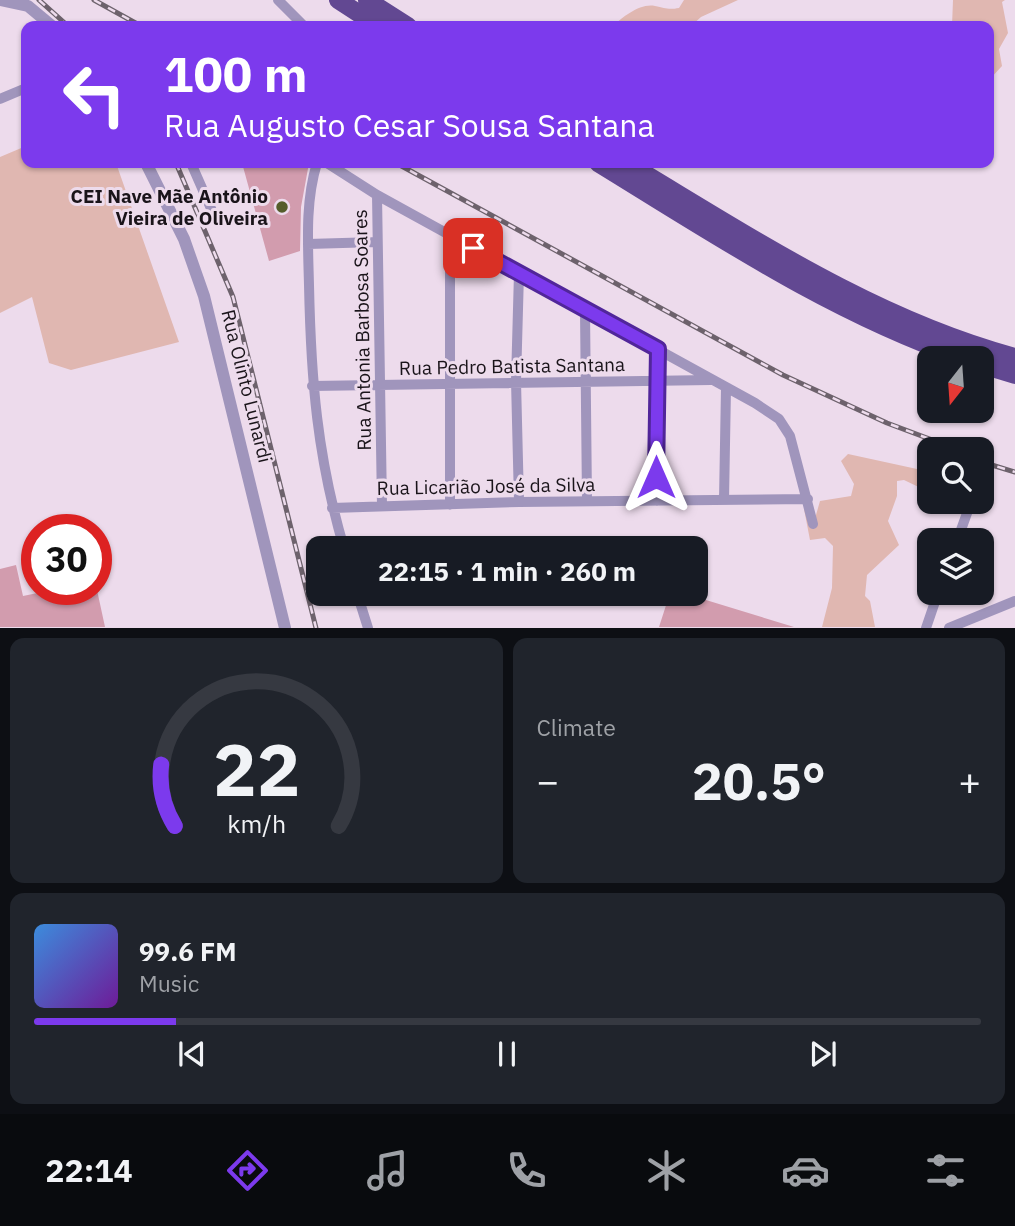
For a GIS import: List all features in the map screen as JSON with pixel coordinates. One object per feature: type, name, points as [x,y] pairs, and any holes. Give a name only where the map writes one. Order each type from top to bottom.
[{"type":"highway","points":[[338,0],[370,21]]},
{"type":"highway","points":[[367,0],[400,21]]},
{"type":"highway","points":[[606,168],[817,296],[932,346]]},
{"type":"highway","points":[[635,168],[773,251],[864,299],[927,329],[1015,357]]},
{"type":"highway","points":[[994,369],[1015,375]]},
{"type":"street","points":[[1,0],[28,6],[46,21]]},
{"type":"street","points":[[278,0],[299,21]]},
{"type":"street","points":[[0,99],[21,90]]},
{"type":"street","name":"Rua Olinto Lunardi","points":[[148,168],[184,239],[204,296],[285,628]]},
{"type":"street","points":[[193,168],[216,220]]},
{"type":"street","points":[[316,168],[309,197],[308,244],[312,386],[321,461],[340,536]]},
{"type":"street","points":[[335,168],[377,195],[585,312],[658,349],[779,419],[790,436],[813,524]]},
{"type":"street","name":"Rua Antonia Barbosa Soares","points":[[377,195],[382,506]]},
{"type":"street","points":[[450,235],[450,505]]},
{"type":"street","points":[[308,244],[377,242]]},
{"type":"street","points":[[519,274],[516,381],[519,502]]},
{"type":"street","points":[[585,312],[587,502]]},
{"type":"street","points":[[657,501],[658,349]]},
{"type":"street","name":"Rua Pedro Batista Santana","points":[[312,386],[713,380]]},
{"type":"street","points":[[724,500],[726,388]]},
{"type":"street","name":"Rua Licarião José da Silva","points":[[332,508],[519,502],[808,499]]},
{"type":"street","points":[[949,628],[1015,601]]},
{"type":"street","points":[[926,628],[935,605]]},
{"type":"street","points":[[361,606],[368,628]]},
{"type":"shaded area","points":[[684,0],[738,0],[697,21],[619,21],[638,9],[649,6],[679,8]]},
{"type":"shaded area","points":[[953,0],[1005,0],[1002,2],[1008,33],[999,49],[1002,66],[994,75],[994,21],[952,21]]},
{"type":"shaded area","points":[[21,148],[21,168],[118,168],[179,342],[71,370],[49,363],[32,297],[0,313],[0,157]]},
{"type":"shaded area","points":[[848,454],[917,469],[917,486],[904,480],[897,481],[897,496],[888,521],[899,545],[867,575],[865,596],[870,601],[875,627],[822,627],[832,588],[833,546],[825,538],[810,540],[804,509],[814,522],[820,501],[851,496],[854,484],[841,461]]},
{"type":"building","name":"CEI Nave Mãe Antônio Vieira de Oliveira","points":[[243,168],[308,168],[301,207],[300,251],[269,261]]},
{"type":"building","points":[[16,565],[21,587],[21,605],[100,605],[105,627],[0,627],[0,569]]},
{"type":"building","points":[[708,601],[794,627],[659,627],[666,606],[708,606]]},
{"type":"railway","points":[[39,0],[62,21]]},
{"type":"railway","points":[[94,0],[132,21]]},
{"type":"railway","points":[[178,168],[233,297],[316,628]]},
{"type":"railway","points":[[405,168],[783,375],[887,423],[924,437]]},
{"type":"railway","points":[[994,466],[1015,472]]},
{"type":"place","name":"CEI Nave Mãe Antônio Vieira de Oliveira","points":[[282,207]]},
{"type":"route","points":[[473,248],[585,312],[658,349],[656,477]]}]
